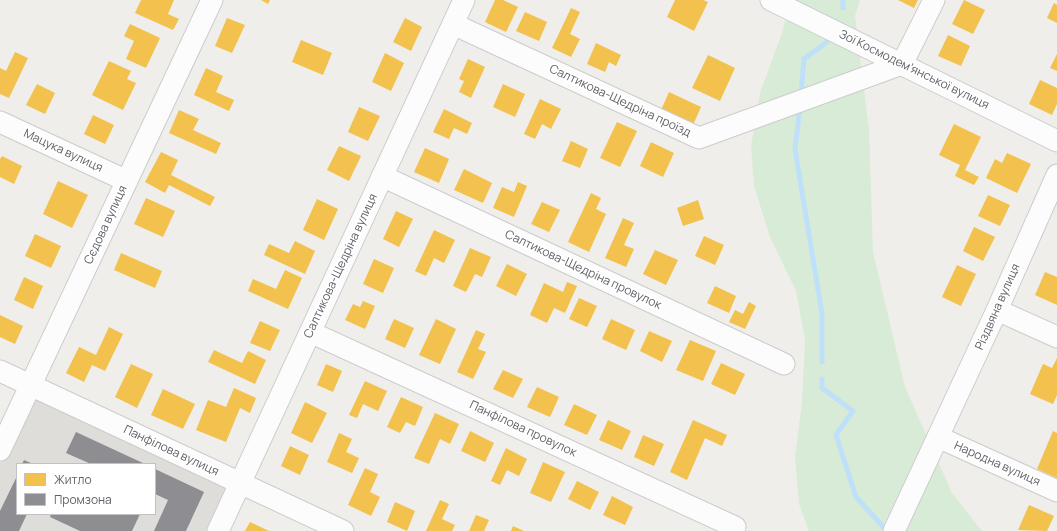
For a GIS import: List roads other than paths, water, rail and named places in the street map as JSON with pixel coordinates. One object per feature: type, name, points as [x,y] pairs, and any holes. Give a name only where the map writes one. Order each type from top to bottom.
[{"type":"street","name":"Сєдова вулиця","points":[[0,450],[212,0]]},
{"type":"street","name":"Салтикова-Щедріна вулиця","points":[[218,531],[464,0]]},
{"type":"street","name":"Зої Космодем’янської вулиця","points":[[771,0],[1057,141]]},
{"type":"street","points":[[902,64],[934,0]]},
{"type":"street","name":"Салтикова-Щедріна проїзд","points":[[453,24],[699,138],[902,64]]},
{"type":"street","name":"Мацука вулиця","points":[[0,122],[127,181]]},
{"type":"street","name":"Різдвяна вулиця","points":[[895,528],[997,310],[1057,175]]},
{"type":"street","name":"Салтикова-Щедріна провулок","points":[[382,176],[784,364]]},
{"type":"street","points":[[997,310],[1057,337]]},
{"type":"street","name":"Панфілова провулок","points":[[310,332],[735,527]]},
{"type":"street","name":"Панфілова вулиця","points":[[0,371],[343,531]]},
{"type":"street","name":"Народна вулиця","points":[[938,437],[1057,491]]},
{"type":"waterway","points":[[843,0],[843,8]]},
{"type":"waterway","points":[[801,95],[804,59],[827,42]]},
{"type":"waterway","points":[[800,107],[795,149],[822,314],[822,362]]},
{"type":"waterway","points":[[822,379],[822,388],[853,411],[836,435],[856,497],[887,531]]}]
